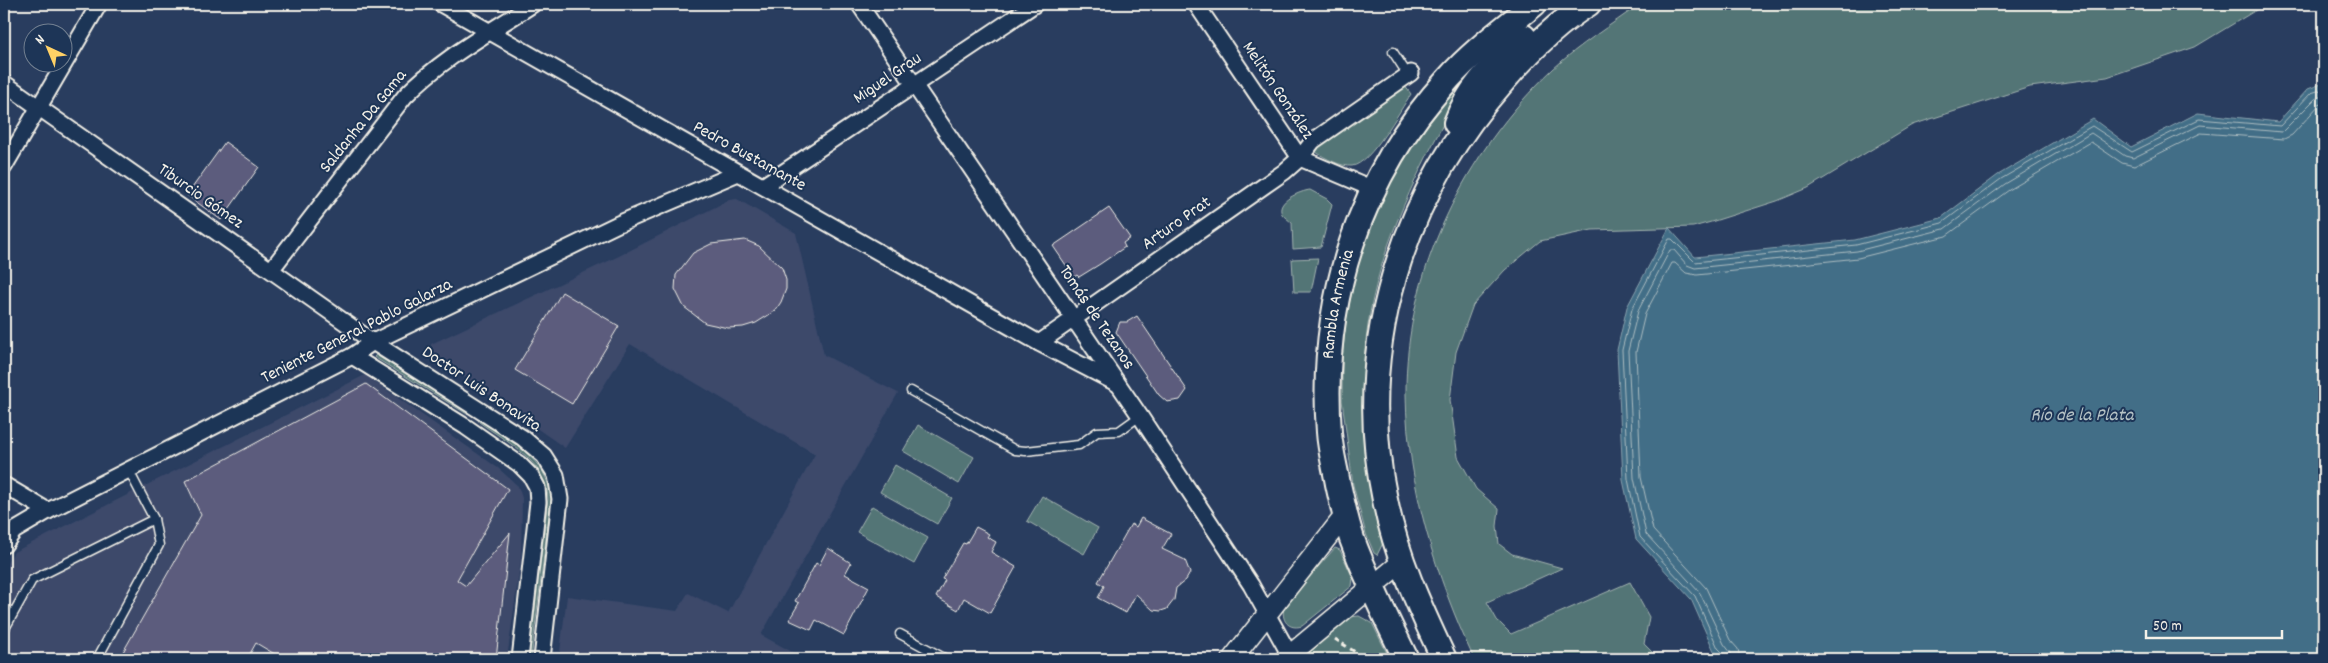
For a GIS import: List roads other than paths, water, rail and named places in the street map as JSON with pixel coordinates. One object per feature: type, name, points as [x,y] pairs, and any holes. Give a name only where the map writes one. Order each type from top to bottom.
[{"type":"main road","points":[[1444,659],[1418,603],[1385,500],[1375,428],[1376,361],[1392,277],[1406,237],[1432,183],[1464,103],[1493,65],[1530,30],[1536,20],[1534,4]]},
{"type":"main road","name":"Rambla Armenia","points":[[1406,659],[1352,538],[1345,515],[1329,433],[1329,344],[1340,277],[1351,241],[1373,189],[1406,132],[1449,78],[1479,48],[1534,4]]},
{"type":"main road","points":[[1432,183],[1461,133],[1483,103],[1545,37],[1588,4]]},
{"type":"street","points":[[4,167],[99,4]]},
{"type":"street","name":"Pedro Bustamante","points":[[441,4],[1039,342],[1118,384]]},
{"type":"street","name":"Saldanha Da Gama","points":[[271,270],[406,96],[441,65],[533,4]]},
{"type":"street","name":"Tomás de Tezanos","points":[[859,4],[1140,416],[1268,613],[1289,658]]},
{"type":"street","name":"Miguel Grau","points":[[763,186],[1035,4]]},
{"type":"street","name":"Melitón González","points":[[1196,4],[1300,158],[1373,189]]},
{"type":"street","points":[[1300,158],[1313,141],[1410,74]]},
{"type":"street","name":"Tiburcio Gómez","points":[[4,83],[373,342]]},
{"type":"street","name":"Arturo Prat","points":[[1073,318],[1284,172],[1300,158]]},
{"type":"street","name":"Teniente General Pablo Galarza","points":[[4,545],[14,531],[48,511],[352,356],[373,342],[618,224],[738,173]]},
{"type":"street","points":[[1039,342],[1073,318]]},
{"type":"street","name":"Doctor Luis Bonavita","points":[[373,342],[523,438],[544,456],[556,475],[560,499],[542,659]]},
{"type":"street","points":[[352,356],[466,427],[519,464],[531,476],[537,487],[538,502],[520,659]]},
{"type":"street","points":[[4,485],[48,511]]},
{"type":"street","points":[[1232,659],[1345,515]]},
{"type":"street","points":[[1289,658],[1320,629],[1403,560]]},
{"type":"lane","points":[[1393,52],[1410,74]]},
{"type":"lane","points":[[912,391],[1015,450],[1026,451],[1079,445],[1097,432],[1119,431],[1140,416]]},
{"type":"lane","points":[[97,659],[159,545],[154,519],[128,469]]},
{"type":"lane","points":[[4,630],[32,580],[154,519]]},
{"type":"lane","points":[[900,634],[946,659]]},
{"type":"water","name":"Río de la Plata","points":[[2324,83],[2324,659],[1723,659],[1714,651],[1691,599],[1636,539],[1623,480],[1617,350],[1627,307],[1669,228],[1695,257],[1855,240],[1941,218],[1998,175],[2093,119],[2131,147],[2198,113],[2278,122],[2308,89]]}]
